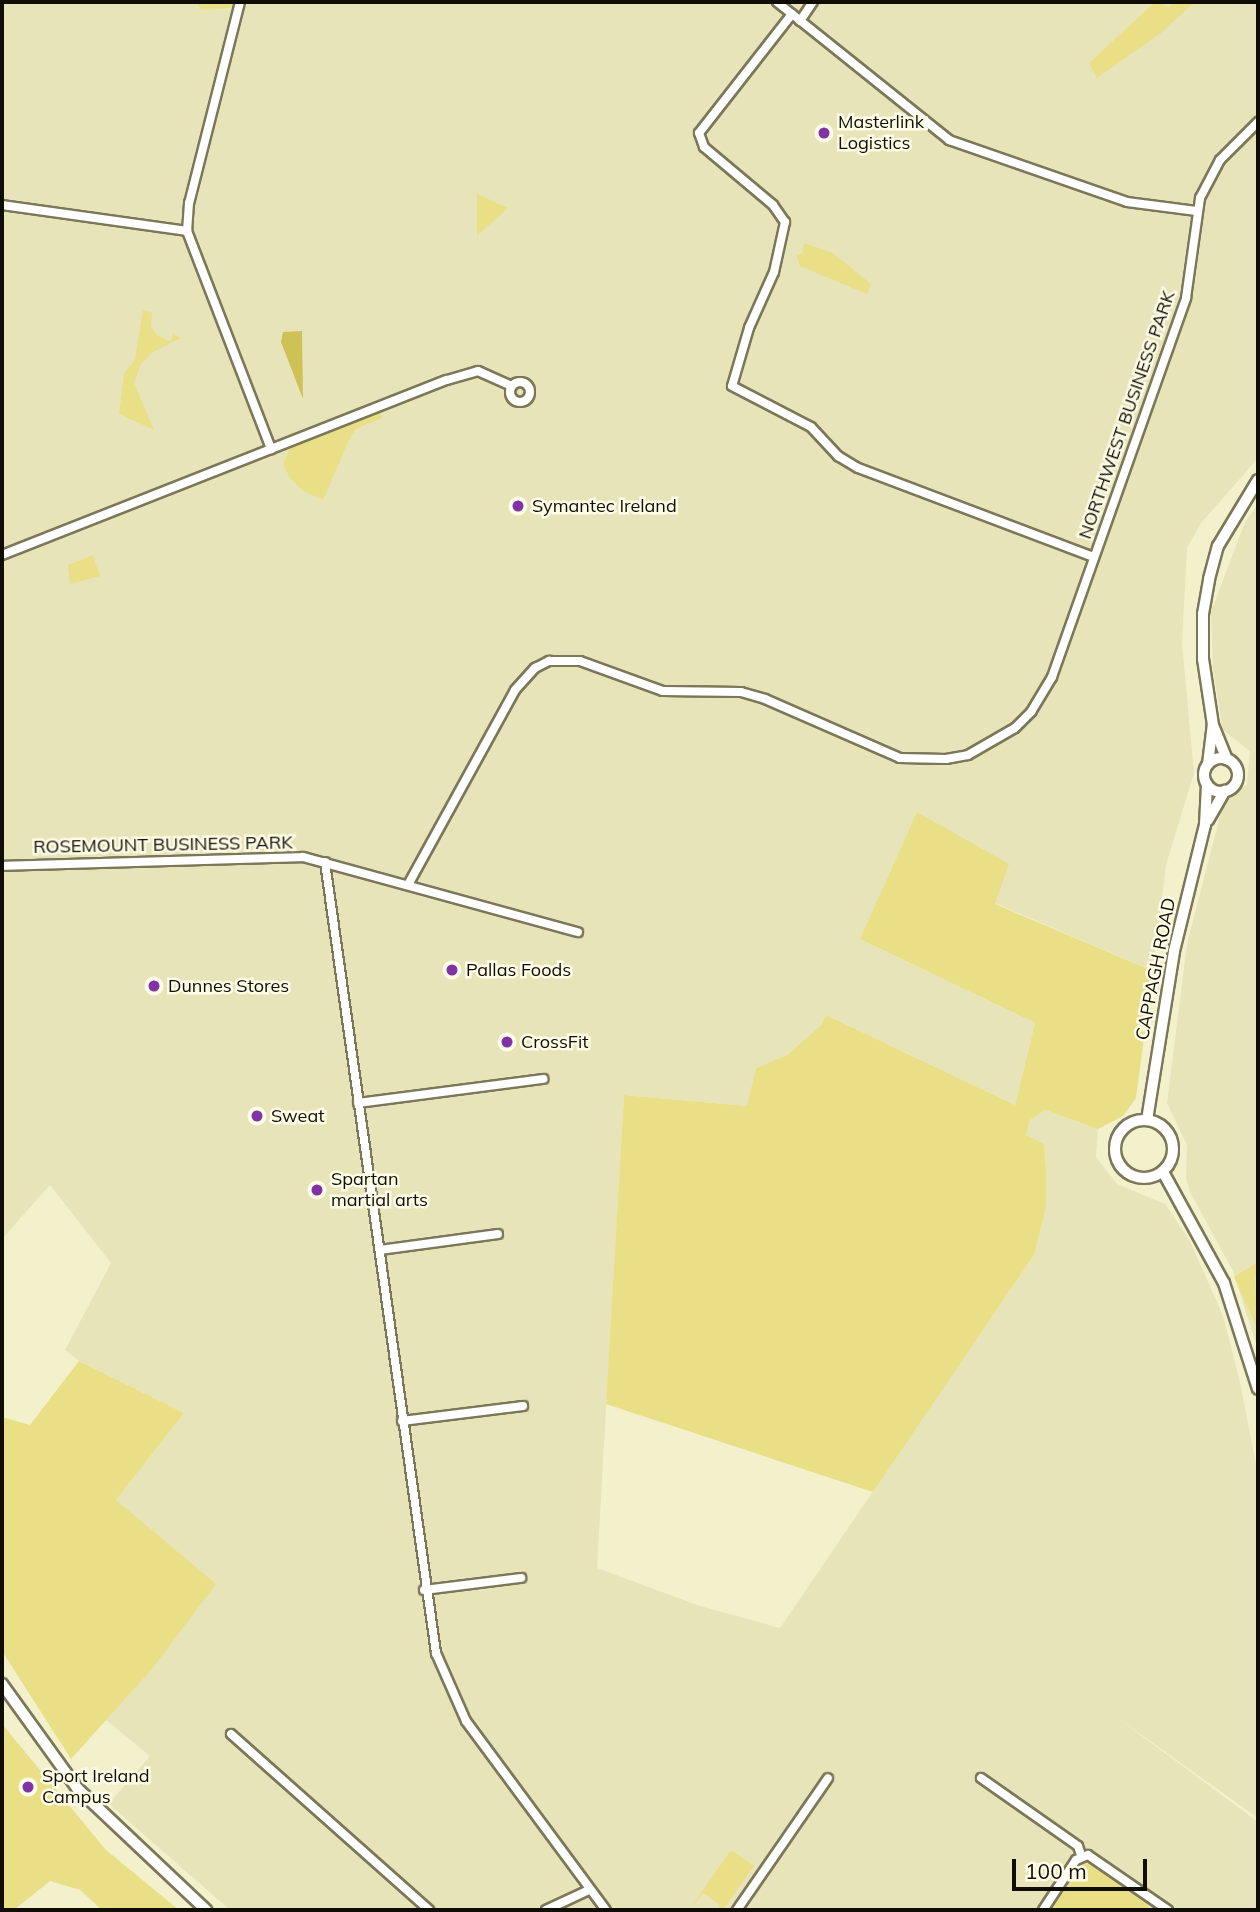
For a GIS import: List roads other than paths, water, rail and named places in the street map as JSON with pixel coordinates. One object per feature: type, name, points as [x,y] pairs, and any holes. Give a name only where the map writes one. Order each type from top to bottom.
[{"type":"street","points":[[240,2],[189,203],[187,231],[271,449]]},
{"type":"street","points":[[777,2],[949,140],[1127,202],[1196,211]]},
{"type":"street","points":[[800,21],[813,2]]},
{"type":"street","name":"NORTHWEST BUSINESS PARK","points":[[792,14],[699,133],[704,147],[773,205],[785,222],[774,272],[749,328],[732,386],[811,428],[838,456],[858,468],[1094,557],[1186,298],[1196,211],[1216,167],[1258,122]]},
{"type":"street","points":[[2,205],[187,231]]},
{"type":"street","points":[[2,555],[468,373],[493,375],[512,386]]},
{"type":"street","name":"CAPPAGH ROAD","points":[[1205,825],[1225,791],[1235,785],[1238,774],[1227,759],[1213,725],[1203,659],[1209,579],[1218,546],[1258,480]]},
{"type":"street","points":[[409,883],[508,702],[535,668],[564,659],[663,691],[740,692],[765,699],[881,752],[924,760],[957,757],[987,747],[1031,712],[1052,677],[1094,557]]},
{"type":"street","name":"CAPPAGH ROAD","points":[[1147,1120],[1174,951],[1205,825],[1213,725]]},
{"type":"street","points":[[1208,764],[1227,759]]},
{"type":"street","points":[[1207,784],[1225,791]]},
{"type":"street","name":"ROSEMOUNT BUSINESS PARK","points":[[2,866],[303,857],[409,883],[578,932]]},
{"type":"street","points":[[325,862],[380,1250],[424,1590],[436,1653],[453,1698],[606,1910]]},
{"type":"street","points":[[358,1102],[543,1079]]},
{"type":"street","points":[[1147,1120],[1171,1136],[1173,1156],[1163,1172],[1142,1178],[1118,1162],[1119,1136],[1132,1123],[1147,1120]]},
{"type":"street","points":[[1163,1172],[1224,1283],[1258,1389]]},
{"type":"street","points":[[380,1250],[498,1234]]},
{"type":"street","points":[[402,1421],[523,1406]]},
{"type":"street","points":[[424,1590],[521,1578]]},
{"type":"street","points":[[2,1684],[77,1788],[206,1910]]},
{"type":"street","points":[[231,1734],[429,1910]]},
{"type":"street","points":[[737,1910],[828,1778]]},
{"type":"street","points":[[981,1778],[1078,1846],[1081,1856]]},
{"type":"street","points":[[1043,1910],[1081,1856]]},
{"type":"street","points":[[1081,1856],[1093,1857],[1168,1910]]},
{"type":"street","points":[[546,1910],[589,1889]]},
{"type":"place","name":"Masterlink Logistics","points":[[824,133]]},
{"type":"place","name":"Symantec Ireland","points":[[518,506]]},
{"type":"place","name":"Pallas Foods","points":[[452,970]]},
{"type":"place","name":"Dunnes Stores","points":[[154,986]]},
{"type":"place","name":"CrossFit","points":[[507,1042]]},
{"type":"place","name":"Sweat","points":[[257,1116]]},
{"type":"place","name":"Spartan martial arts","points":[[317,1190]]},
{"type":"place","name":"Sport Ireland Campus","points":[[28,1787]]}]
